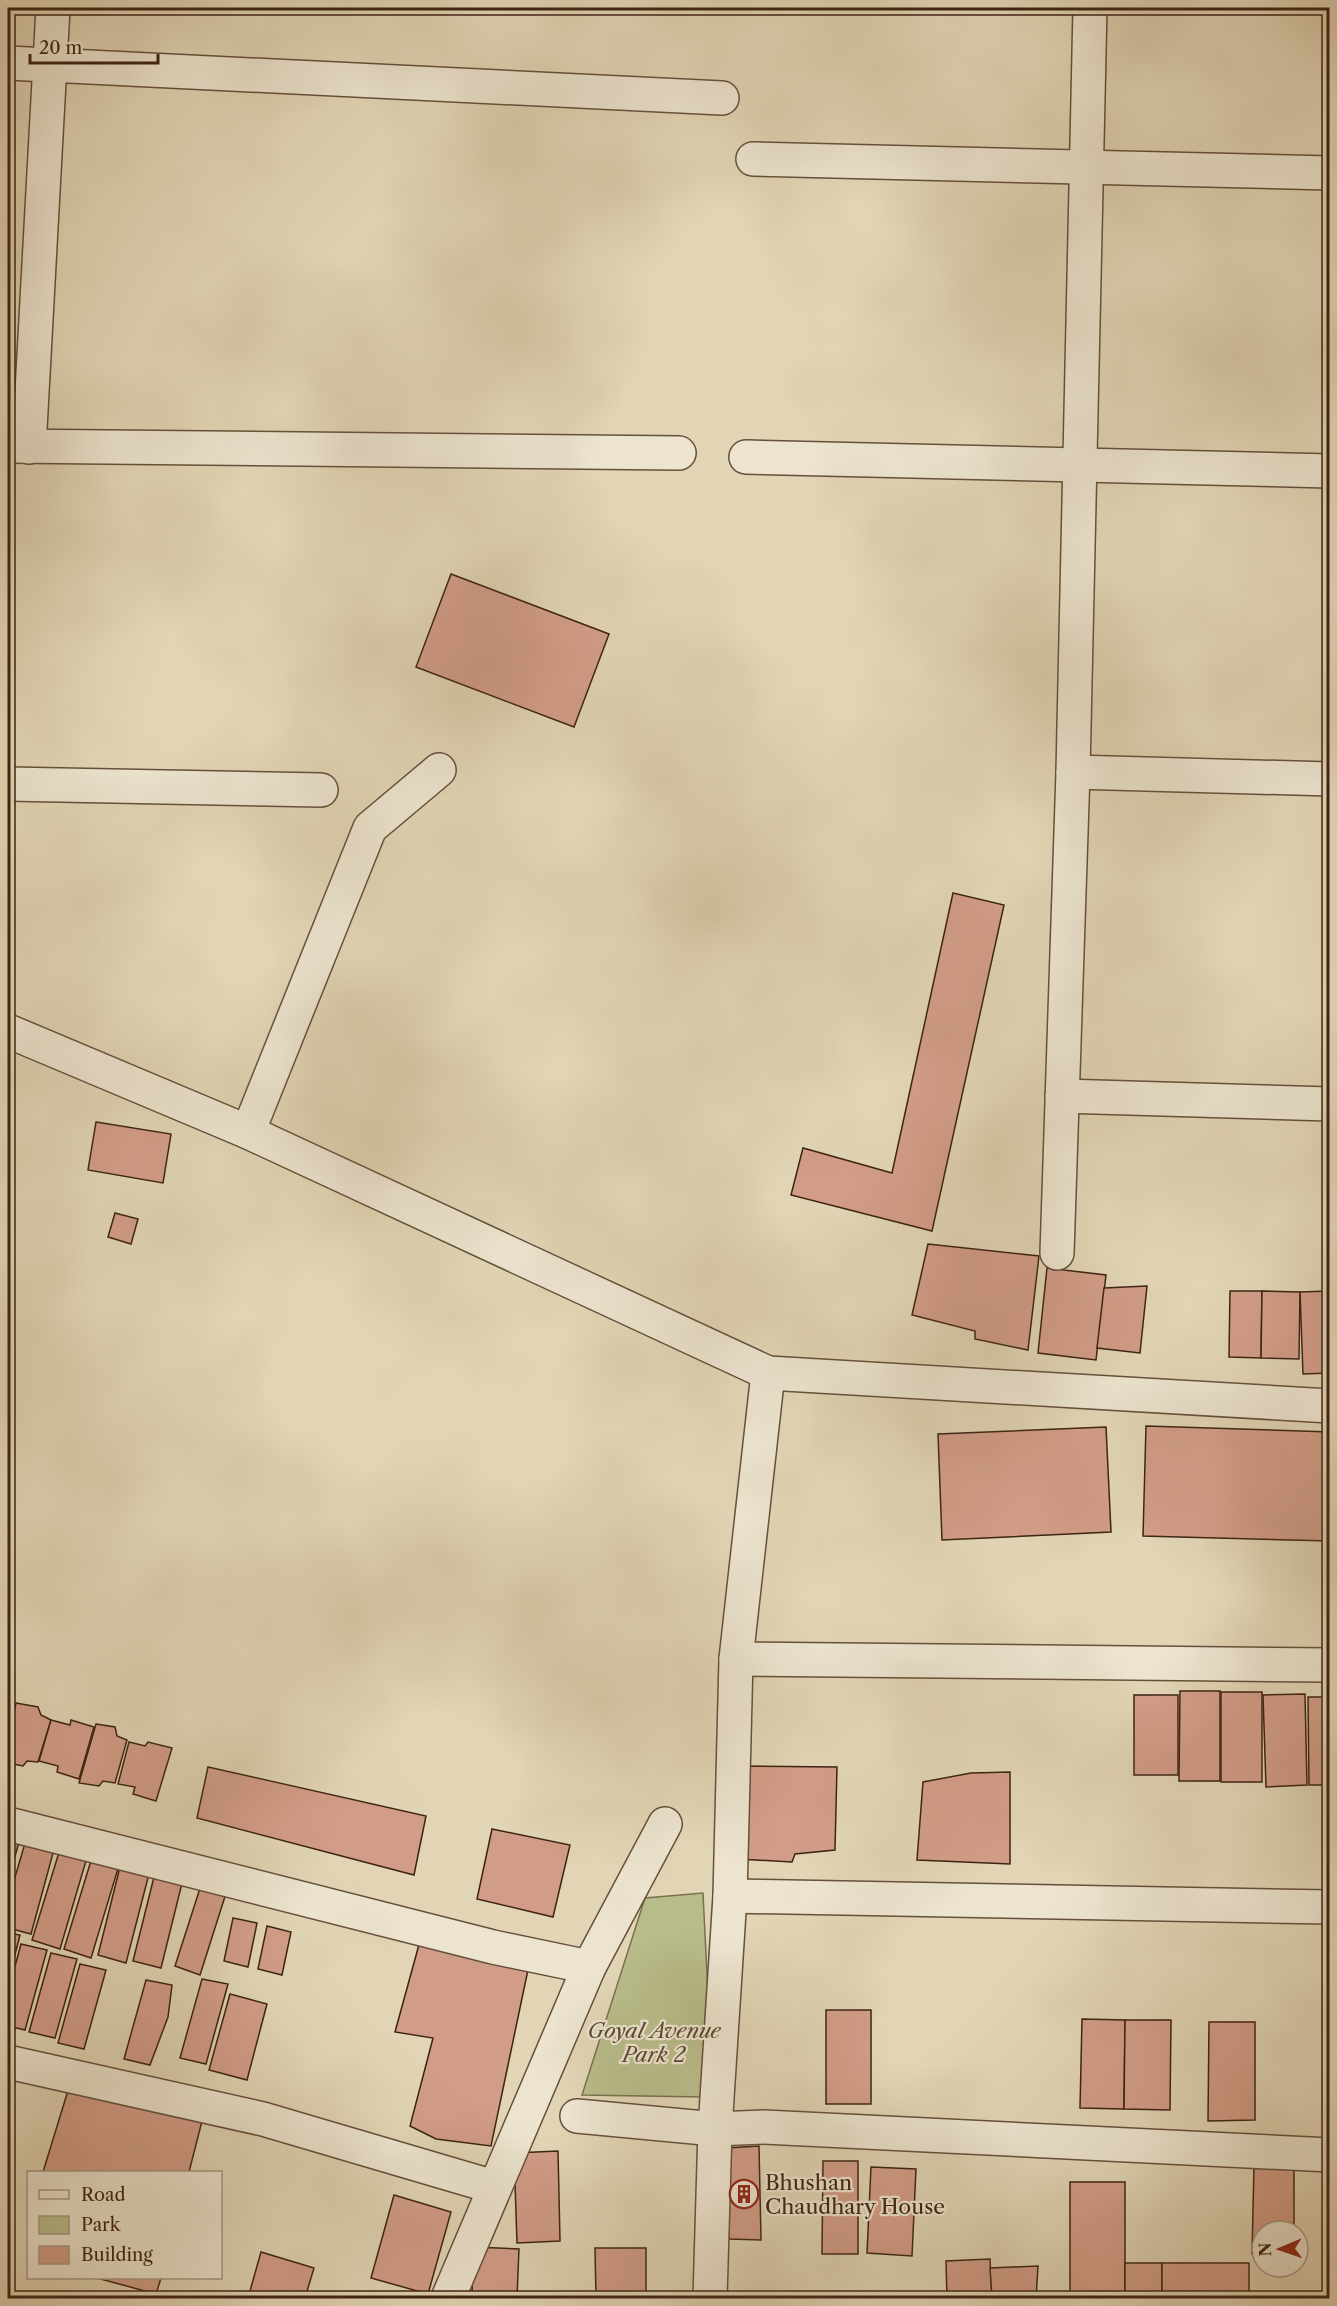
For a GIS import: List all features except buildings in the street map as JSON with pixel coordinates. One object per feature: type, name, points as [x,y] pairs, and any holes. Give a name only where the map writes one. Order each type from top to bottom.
[{"type":"street","points":[[53,8],[51,64],[18,446],[679,453]]},
{"type":"street","points":[[1057,1253],[1073,772],[1078,465],[1088,166],[1090,8]]},
{"type":"street","points":[[8,63],[722,98]]},
{"type":"street","points":[[753,159],[1329,173]]},
{"type":"street","points":[[746,457],[1329,471]]},
{"type":"street","points":[[248,1132],[370,828],[439,770]]},
{"type":"street","points":[[1073,772],[1329,779]]},
{"type":"street","points":[[8,784],[321,790]]},
{"type":"street","points":[[8,1031],[248,1132],[768,1373],[1329,1406]]},
{"type":"street","points":[[1062,1096],[1329,1104]]},
{"type":"street","points":[[710,2298],[715,2129],[730,1896],[736,1659],[768,1373]]},
{"type":"street","points":[[736,1659],[1329,1665]]},
{"type":"street","points":[[8,1824],[493,1947],[589,1967]]},
{"type":"street","points":[[448,2298],[589,1967],[664,1824]]},
{"type":"street","points":[[730,1896],[1329,1907]]},
{"type":"street","points":[[8,2062],[263,2119],[494,2187]]},
{"type":"street","points":[[577,2116],[715,2129],[764,2127],[1329,2155]]},
{"type":"green space","name":"Goyal Avenue Park 2","points":[[703,1893],[708,1995],[704,2097],[582,2095],[645,1898]]},
{"type":"place","name":"Bhushan Chaudhary House","points":[[744,2194]]}]
